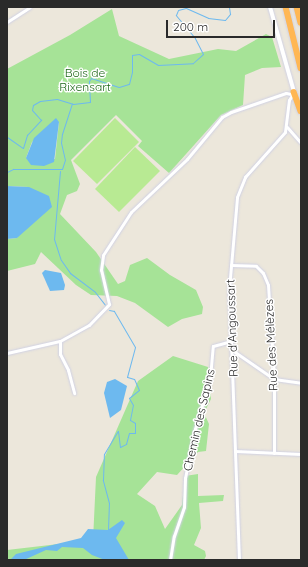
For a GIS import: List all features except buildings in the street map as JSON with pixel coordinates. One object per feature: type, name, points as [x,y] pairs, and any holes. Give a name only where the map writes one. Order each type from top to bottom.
[{"type":"highway","points":[[286,7],[301,68]]},
{"type":"highway","points":[[297,7],[301,22]]},
{"type":"highway","points":[[293,93],[301,111]]},
{"type":"street","points":[[7,22],[30,7]]},
{"type":"street","points":[[7,353],[60,341],[89,325],[108,306],[101,270],[103,255],[139,203],[187,159],[222,117],[231,112],[286,93],[293,93],[270,7]]},
{"type":"street","name":"Rue d'Angoussart","points":[[239,560],[229,289],[240,185],[280,139],[287,127],[293,93]]},
{"type":"street","points":[[287,127],[301,143]]},
{"type":"street","name":"Rue des Mélèzes","points":[[231,264],[254,265],[263,273],[267,283],[274,379],[274,453]]},
{"type":"street","points":[[60,341],[60,354],[68,370],[74,393]]},
{"type":"street","name":"Chemin des Sapins","points":[[170,560],[174,536],[184,508],[185,478],[196,429],[209,384],[213,346],[232,341]]},
{"type":"street","points":[[232,350],[274,379],[301,383]]},
{"type":"street","points":[[235,451],[301,454]]},
{"type":"green space","name":"Bois de Rixensart","points":[[112,9],[119,36],[169,59],[218,49],[236,51],[266,34],[272,37],[281,67],[262,68],[245,75],[243,105],[221,115],[169,173],[138,146],[142,141],[116,115],[71,160],[80,184],[77,191],[67,195],[60,214],[96,252],[118,284],[125,281],[130,265],[147,258],[170,275],[196,290],[203,307],[202,314],[182,319],[168,327],[135,303],[117,296],[91,295],[76,285],[41,252],[35,264],[7,271],[7,239],[17,238],[29,187],[7,186],[7,69],[70,35]],"holes":[[[59,122],[55,159],[26,158],[32,142]]]},
{"type":"green space","points":[[115,118],[139,142],[97,184],[73,161]]},
{"type":"green space","points":[[135,147],[160,171],[119,212],[95,189]]},
{"type":"green space","points":[[173,356],[208,367],[211,399],[204,413],[209,424],[206,451],[198,452],[177,475],[157,472],[137,494],[155,506],[165,529],[182,505],[185,476],[198,474],[198,496],[224,495],[223,501],[199,503],[201,528],[194,545],[205,551],[206,556],[204,560],[7,560],[7,550],[93,540],[96,477],[138,381]]},
{"type":"water","points":[[56,118],[59,122],[54,162],[44,166],[31,165],[26,158],[34,138]]},
{"type":"water","points":[[7,186],[29,187],[49,196],[52,207],[17,238],[7,239]]},
{"type":"water","points":[[45,270],[61,273],[65,285],[64,290],[50,291],[42,273]]},
{"type":"water","points":[[115,379],[127,386],[121,410],[110,418],[104,393],[107,382]]},
{"type":"water","points":[[122,520],[125,523],[116,538],[129,560],[105,560],[92,555],[83,548],[62,547],[57,551],[46,550],[24,560],[10,560],[16,554],[81,538],[88,529],[108,530]]},
{"type":"waterway","points":[[7,137],[23,148],[27,135],[41,120],[32,110],[33,105],[40,101],[57,99],[73,104],[90,102],[89,81],[91,78],[119,87],[129,84],[132,72],[132,55],[139,54],[158,65],[193,63],[203,54],[195,38],[176,15],[178,10],[186,8],[208,18],[225,20],[230,14],[229,7]]},
{"type":"waterway","points":[[7,172],[13,169],[62,169],[65,160],[61,143],[62,134],[72,104]]},
{"type":"waterway","points":[[60,171],[54,239],[61,260],[70,273],[95,292],[105,305]]},
{"type":"waterway","points":[[108,530],[109,503],[103,480],[104,454],[118,431],[120,447],[126,444],[129,433],[135,433],[135,423],[130,420],[133,405],[129,398],[139,390],[134,379],[127,377],[135,347],[114,311],[109,310]]}]
